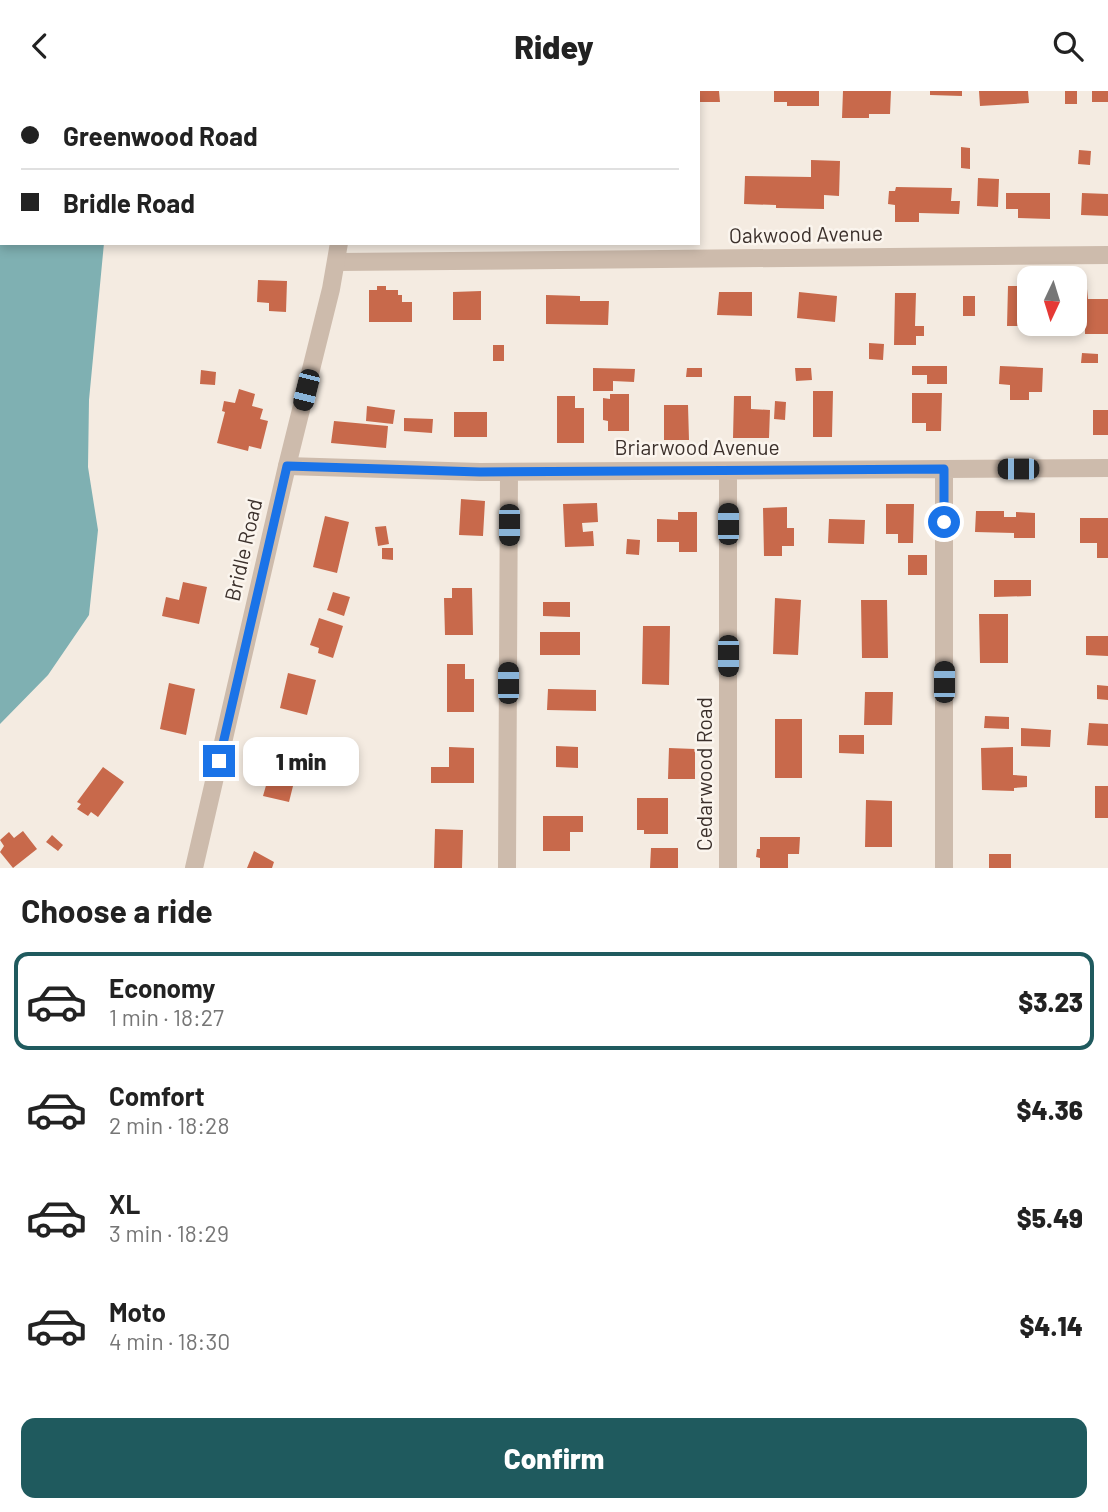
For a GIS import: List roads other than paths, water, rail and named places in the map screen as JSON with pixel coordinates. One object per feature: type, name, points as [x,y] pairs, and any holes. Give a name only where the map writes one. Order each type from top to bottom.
[{"type":"street","name":"Bridle Road","points":[[194,868],[337,262],[339,245]]},
{"type":"street","name":"Oakwood Avenue","points":[[337,262],[1108,255]]},
{"type":"street","name":"Briarwood Avenue","points":[[287,466],[509,472],[1108,468]]},
{"type":"street","points":[[944,469],[944,868]]},
{"type":"street","name":"Cedarwood Road","points":[[728,471],[728,868]]},
{"type":"street","points":[[507,868],[509,472]]},
{"type":"water","points":[[0,245],[104,245],[89,400],[88,467],[98,530],[89,615],[48,675],[0,724]]}]
